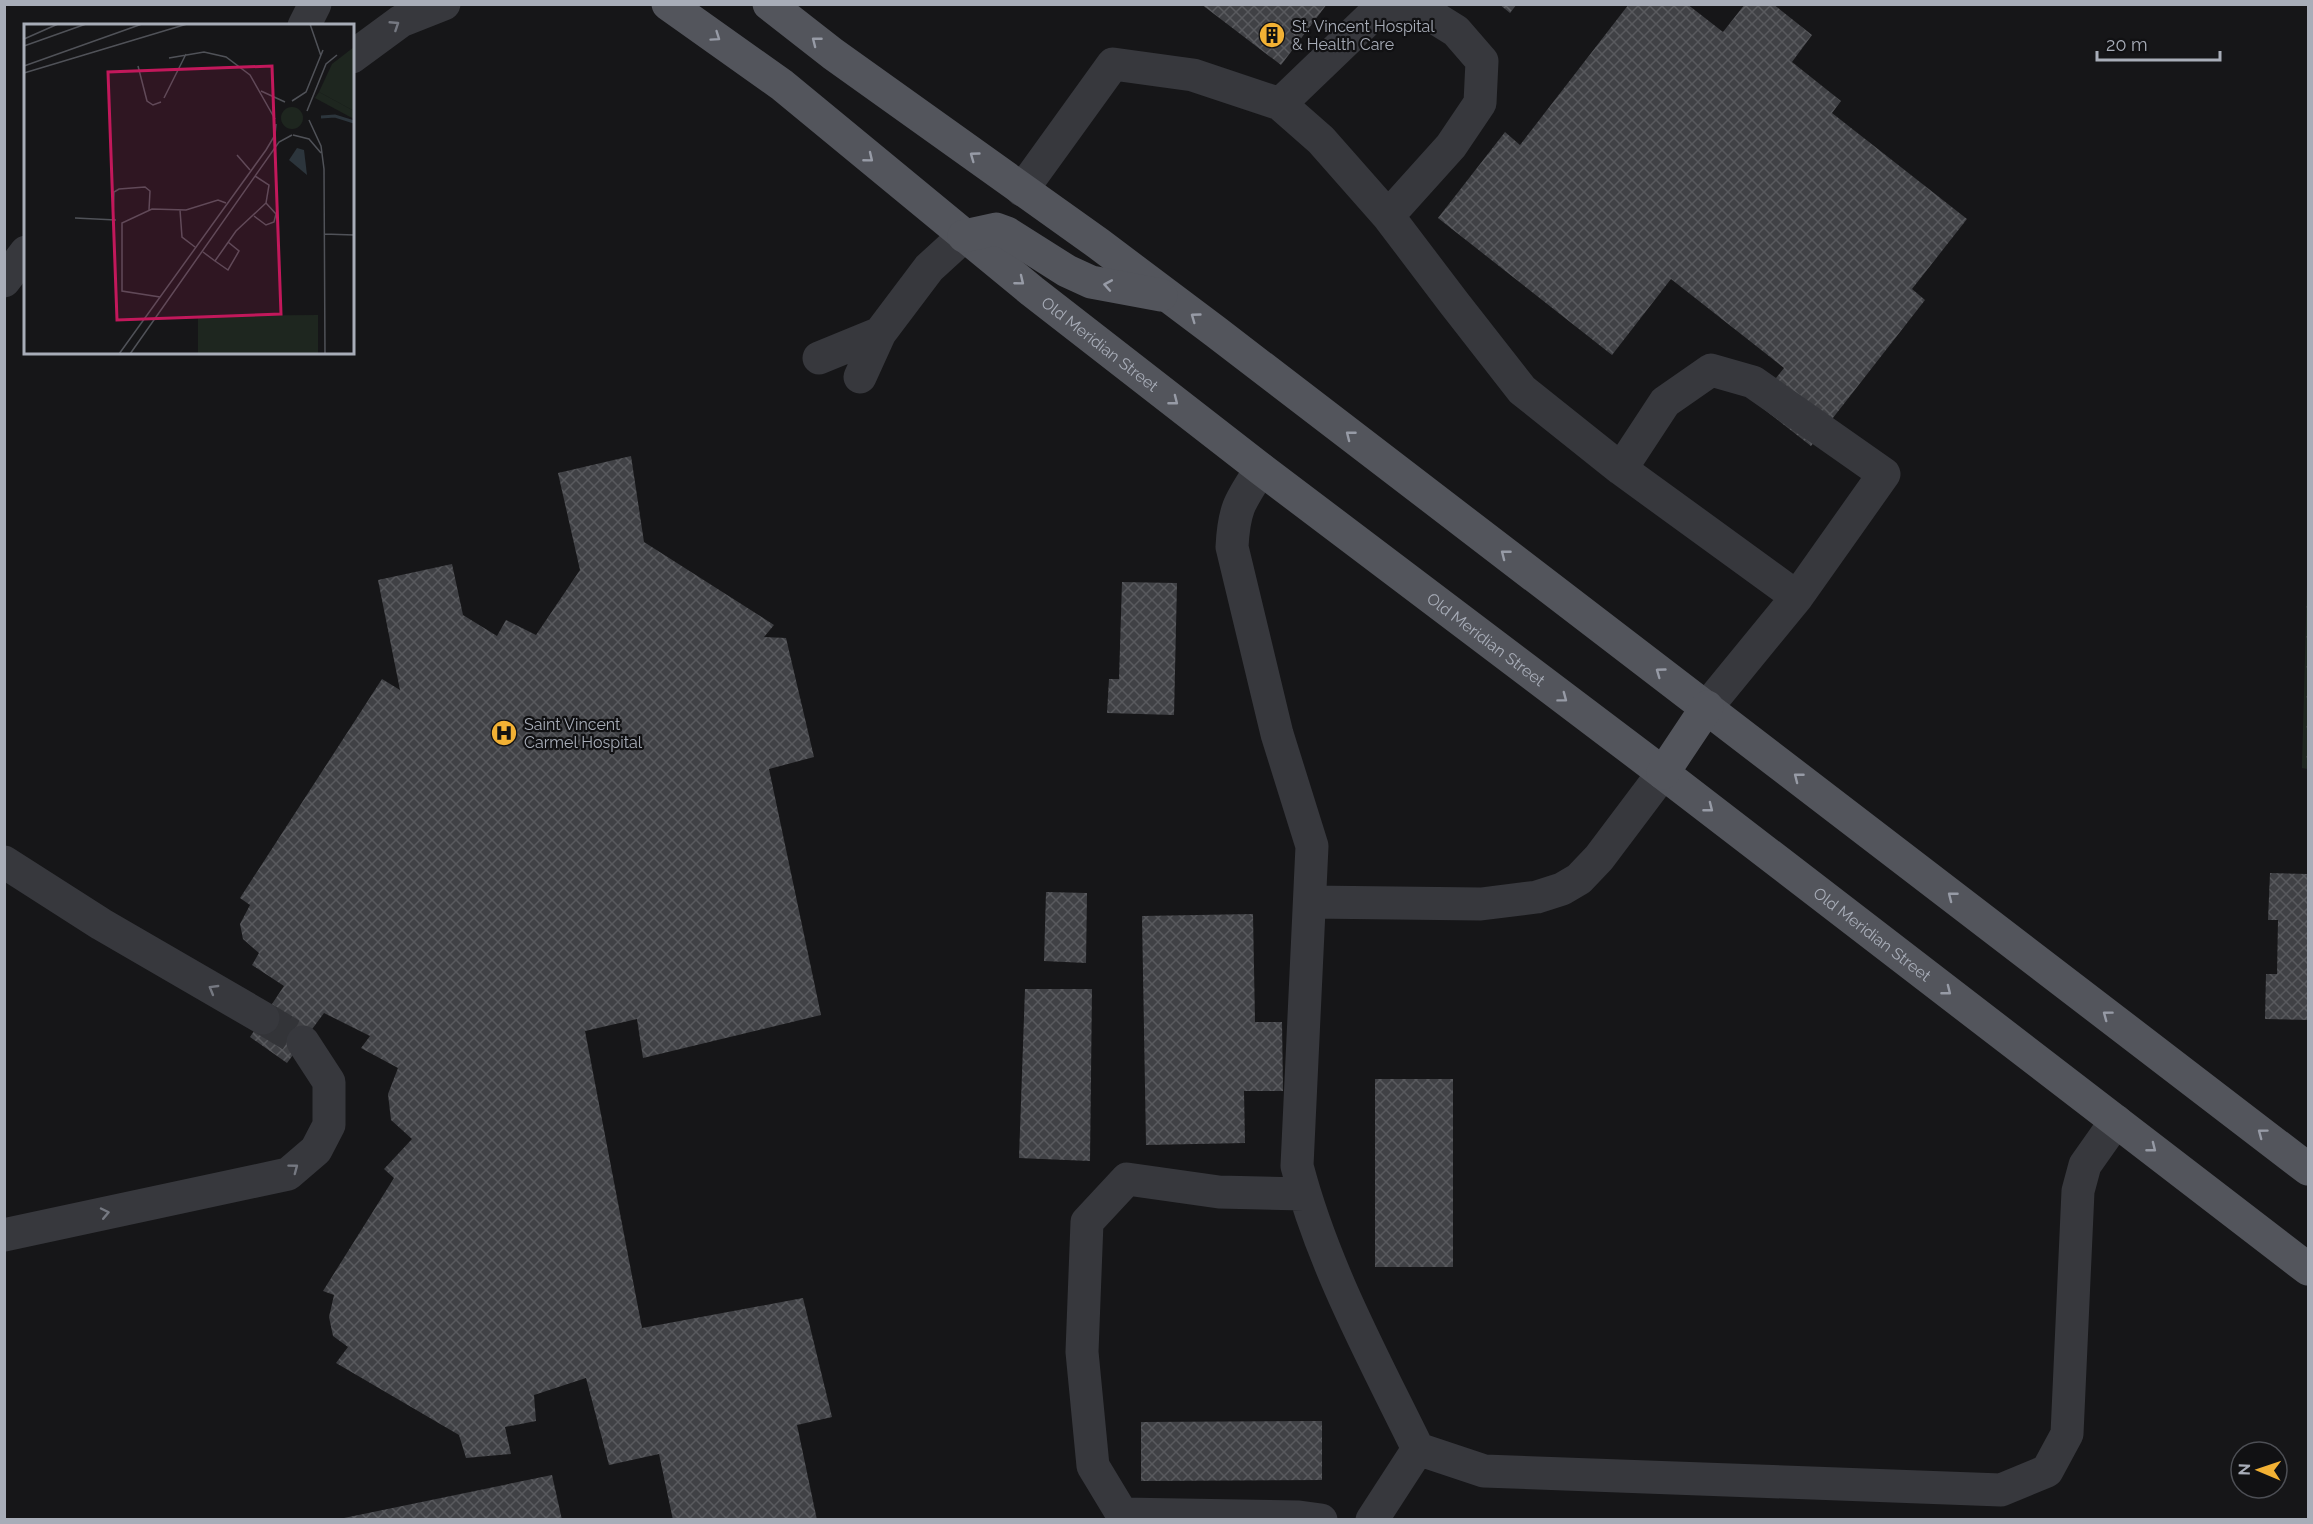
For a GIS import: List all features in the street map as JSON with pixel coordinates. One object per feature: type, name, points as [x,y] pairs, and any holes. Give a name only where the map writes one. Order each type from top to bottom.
[{"type":"main road","name":"Old Meridian Street","points":[[668,4],[782,85],[1032,291],[1261,469],[1663,773],[2308,1269]]},
{"type":"main road","points":[[770,4],[833,54],[1099,244],[1216,332],[1634,654],[1707,706],[2308,1169]]},
{"type":"main road","points":[[964,236],[996,229],[1007,233],[1068,271],[1091,282],[1166,296]]},
{"type":"main road","points":[[1663,773],[1707,706]]},
{"type":"lane","points":[[305,24],[315,4]]},
{"type":"lane","points":[[354,56],[401,21],[444,4]]},
{"type":"lane","points":[[1280,104],[1381,7],[1416,6],[1456,31],[1482,61],[1480,103],[1451,146],[1388,216]]},
{"type":"lane","points":[[1022,190],[1113,64],[1192,75],[1280,104],[1321,140],[1388,216],[1522,390],[1621,469],[1797,597]]},
{"type":"lane","points":[[860,377],[880,333],[929,268],[964,236]]},
{"type":"lane","points":[[4,281],[24,255]]},
{"type":"lane","points":[[819,358],[880,333]]},
{"type":"lane","points":[[1621,469],[1665,402],[1711,370],[1753,382],[1884,474],[1797,597],[1707,706]]},
{"type":"lane","points":[[1261,469],[1237,510],[1232,547],[1277,734],[1312,846],[1297,1166],[1304,1194],[1340,1288],[1418,1449],[1484,1471],[2001,1490],[2047,1471],[2067,1434],[2078,1191],[2085,1165],[2116,1121]]},
{"type":"lane","points":[[1311,902],[1481,904],[1537,897],[1562,889],[1579,879],[1599,858],[1663,773]]},
{"type":"lane","points":[[4,862],[134,943],[263,1018]]},
{"type":"lane","points":[[4,1235],[288,1174],[316,1150],[329,1125],[329,1082],[303,1042]]},
{"type":"lane","points":[[1304,1194],[1219,1192],[1127,1179],[1087,1222],[1082,1352],[1093,1466],[1122,1514],[1299,1517],[1321,1520]]},
{"type":"lane","points":[[1372,1520],[1418,1449]]},
{"type":"green space","points":[[2308,548],[2308,769],[2302,768]]},
{"type":"building","name":"St. Vincent Hospital & Health Care","points":[[1201,4],[1327,4],[1281,65]]},
{"type":"building","points":[[1499,4],[1517,4],[1510,13]]},
{"type":"building","points":[[1629,4],[1687,4],[1723,32],[1745,4],[1773,4],[1812,35],[1792,62],[1841,101],[1832,113],[1967,219],[1912,289],[1925,300],[1811,446],[1756,403],[1784,368],[1671,279],[1612,355],[1438,218],[1505,132],[1520,145]]},
{"type":"building","points":[[631,456],[644,542],[774,625],[764,637],[786,638],[814,757],[769,769],[821,1015],[643,1058],[637,1019],[585,1031],[642,1328],[803,1298],[832,1417],[797,1425],[817,1520],[673,1520],[659,1454],[609,1465],[586,1378],[534,1395],[536,1421],[505,1427],[511,1454],[466,1458],[459,1435],[336,1363],[348,1347],[333,1336],[329,1317],[334,1295],[323,1291],[394,1178],[384,1169],[412,1139],[391,1120],[388,1094],[398,1068],[361,1048],[370,1036],[324,1013],[287,1063],[250,1037],[284,986],[252,965],[259,953],[243,939],[240,924],[250,905],[240,898],[382,679],[400,690],[378,580],[452,564],[463,615],[497,636],[506,620],[536,635],[580,570],[558,473]]},
{"type":"building","points":[[1122,582],[1177,583],[1174,715],[1107,713],[1109,679],[1119,679]]},
{"type":"building","points":[[2270,873],[2308,874],[2308,1020],[2265,1019],[2266,974],[2277,974],[2278,920],[2268,920]]},
{"type":"building","points":[[1046,892],[1087,893],[1086,963],[1044,961]]},
{"type":"building","points":[[1253,914],[1255,1022],[1282,1022],[1283,1091],[1244,1091],[1245,1143],[1146,1145],[1142,916]]},
{"type":"building","points":[[1025,989],[1092,989],[1090,1161],[1019,1158]]},
{"type":"building","points":[[1375,1079],[1453,1079],[1453,1267],[1375,1267]]},
{"type":"building","points":[[1322,1421],[1322,1480],[1141,1481],[1141,1422]]},
{"type":"building","points":[[552,1475],[562,1520],[344,1520],[344,1518]]},
{"type":"tunnel","points":[[263,1018],[303,1042]]},
{"type":"place","name":"St. Vincent Hospital & Health Care","points":[[1272,35]]},
{"type":"place","name":"Saint Vincent Carmel Hospital","points":[[504,733]]}]
